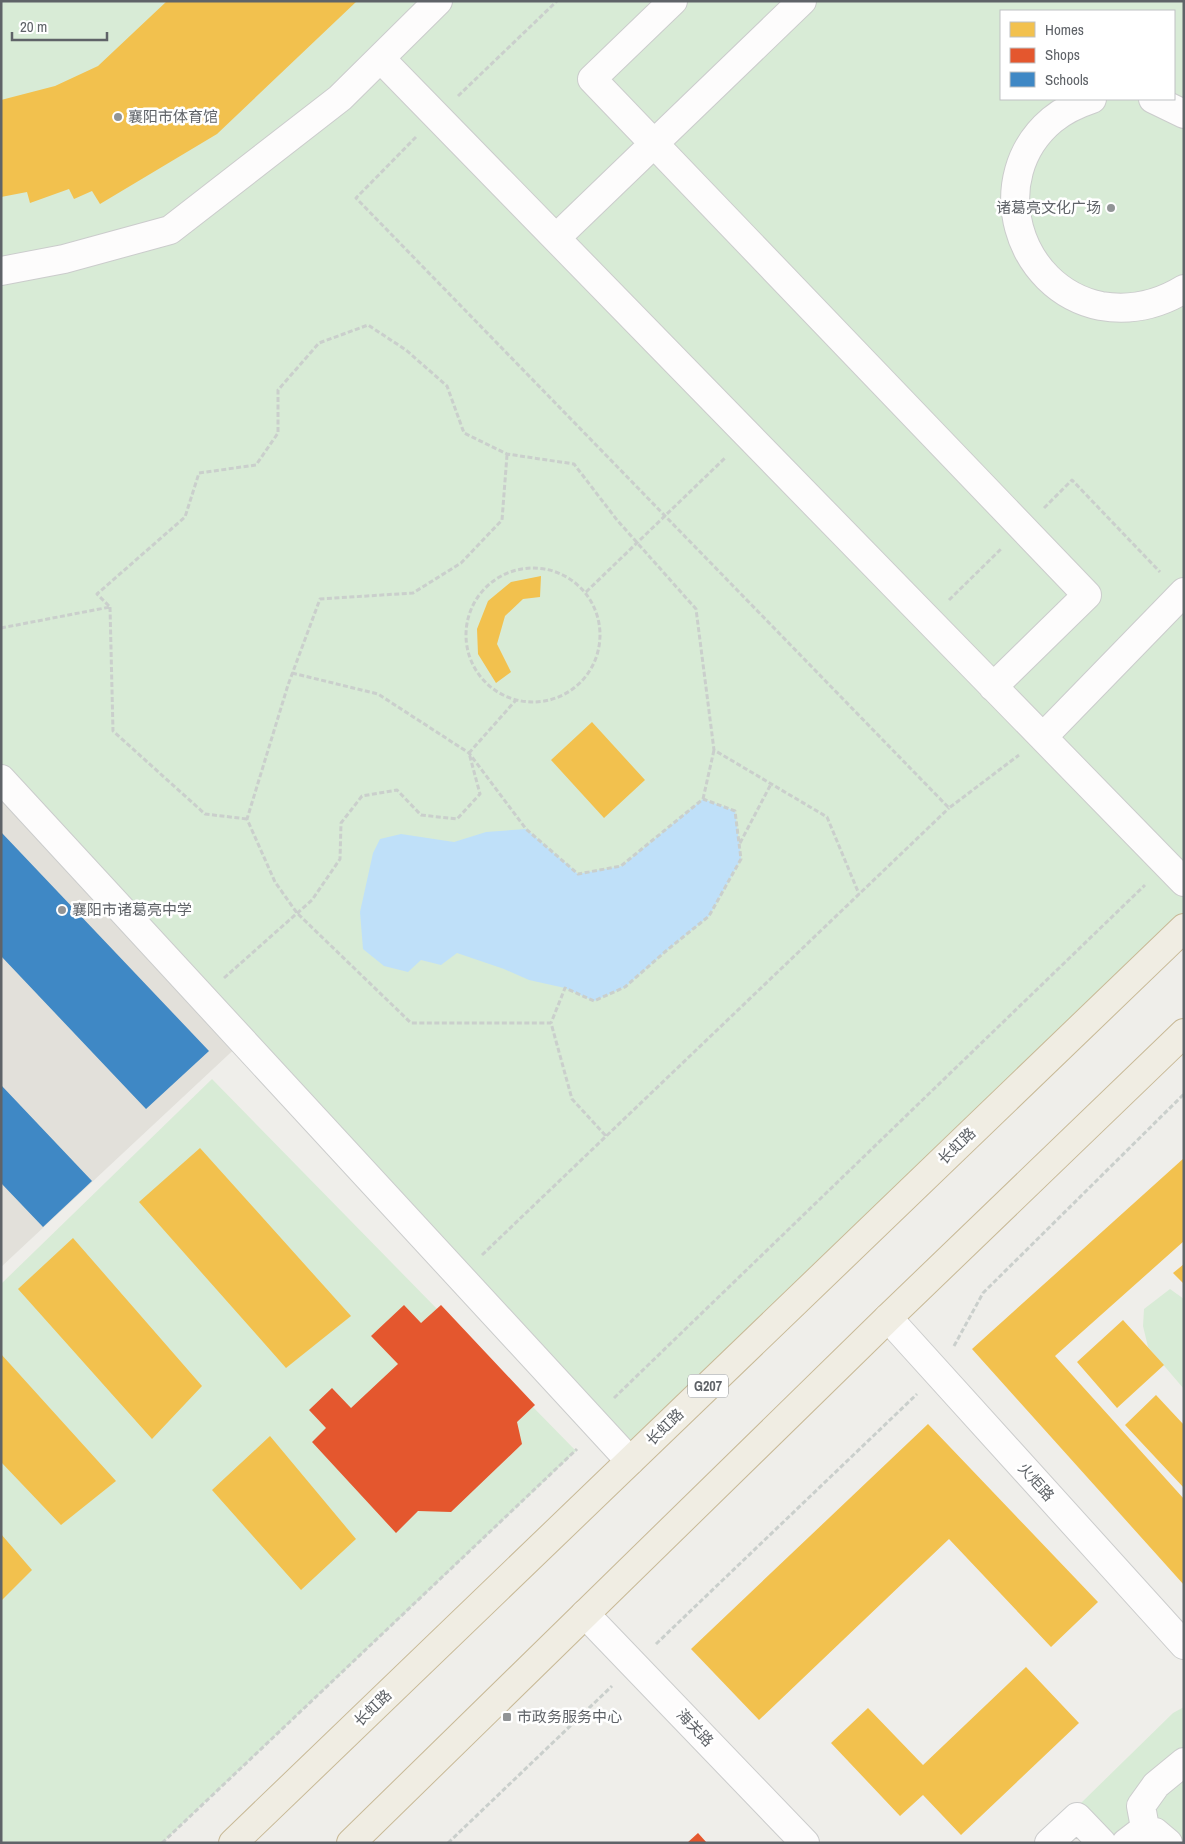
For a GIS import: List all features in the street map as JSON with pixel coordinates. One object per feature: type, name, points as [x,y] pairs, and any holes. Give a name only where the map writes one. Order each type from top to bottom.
[{"type":"highway","name":"长虹路","points":[[232,1843],[1184,928]]},
{"type":"highway","points":[[351,1843],[888,1318],[1184,1032]]},
{"type":"street","points":[[1,271],[64,259],[170,230],[340,98],[438,1]]},
{"type":"street","points":[[673,1],[592,79],[1087,595],[993,687]]},
{"type":"street","points":[[556,238],[802,1]]},
{"type":"street","points":[[381,59],[1175,873]]},
{"type":"street","points":[[1089,100],[1075,104],[1051,120],[1033,141],[1020,167],[1015,194],[1017,222],[1026,249],[1042,272],[1063,291],[1088,303],[1116,308],[1144,307],[1170,298],[1184,289]]},
{"type":"street","points":[[1154,100],[1184,114]]},
{"type":"street","points":[[1043,737],[1184,592]]},
{"type":"street","points":[[1,779],[630,1461]]},
{"type":"street","name":"火炬路","points":[[888,1318],[1184,1645]]},
{"type":"street","name":"海关路","points":[[586,1614],[805,1843]]},
{"type":"street","points":[[1147,1839],[1141,1806],[1156,1784],[1184,1762]]},
{"type":"street","points":[[1049,1843],[1077,1817],[1102,1843]]},
{"type":"path","points":[[556,1],[437,116],[356,198],[949,808]]},
{"type":"path","points":[[247,819],[205,814],[113,732],[110,607],[97,594],[185,517],[199,473],[256,465],[278,433],[278,390],[319,343],[368,325],[406,350],[447,386],[464,433],[507,454],[574,464],[636,543],[696,609],[714,750],[703,799],[622,866],[578,874],[526,829],[469,753],[378,694],[292,673]]},
{"type":"path","points":[[586,592],[748,435]]},
{"type":"path","points":[[507,454],[502,520],[461,563],[413,593],[320,599],[292,673],[247,819],[275,882],[297,913],[411,1023],[551,1023]]},
{"type":"path","points":[[527,567],[549,569],[570,578],[586,592],[597,612],[601,635],[598,657],[587,677],[570,692],[549,701],[526,703],[516,700],[505,697],[486,684],[473,666],[466,645],[466,623],[474,602],[487,585],[506,573],[527,567]]},
{"type":"path","points":[[1,628],[110,607]]},
{"type":"path","points":[[469,753],[516,700]]},
{"type":"path","points":[[460,1276],[949,808],[1043,737]]},
{"type":"path","points":[[714,750],[826,817],[859,894]]},
{"type":"path","points":[[202,998],[312,900],[340,859],[341,823],[362,796],[397,790],[422,815],[457,819],[480,794],[469,753]]},
{"type":"path","points":[[739,844],[771,784]]},
{"type":"path","points":[[606,1136],[572,1099],[551,1023],[565,988],[594,1001],[625,987],[666,950],[709,916],[741,859],[735,811],[703,799]]},
{"type":"path","points":[[162,1843],[576,1451],[592,1420],[1175,873]]},
{"type":"path","points":[[448,1843],[938,1374],[983,1293],[1184,1094]]},
{"type":"shaded area","name":"襄阳市诸葛亮中学","points":[[1,779],[243,1041],[1,1267]]},
{"type":"green space","points":[[1,1],[1184,1],[1184,928],[630,1461],[1,779]]},
{"type":"green space","points":[[212,1079],[576,1451],[162,1843],[1,1843],[1,1284]]},
{"type":"green space","points":[[1170,1289],[1184,1299],[1184,1389],[1148,1347],[1143,1326],[1144,1309]]},
{"type":"green space","points":[[1184,1707],[1184,1843],[1118,1843],[1081,1803],[1173,1713]]},
{"type":"water","points":[[703,799],[735,811],[741,859],[709,916],[625,987],[594,1001],[565,988],[529,980],[504,969],[457,953],[441,965],[421,960],[408,972],[384,966],[363,949],[360,912],[373,853],[380,839],[401,834],[454,842],[486,832],[526,829],[578,874],[622,866]]},
{"type":"building: Homes","name":"襄阳市体育馆","points":[[167,1],[357,1],[217,134],[100,204],[92,191],[74,199],[69,189],[30,203],[27,192],[1,197],[1,100],[55,86],[98,66]]},
{"type":"building: Homes","points":[[541,576],[540,597],[523,599],[505,616],[497,644],[511,672],[496,683],[478,654],[477,629],[488,601],[511,582]]},
{"type":"building: Homes","points":[[592,722],[645,780],[604,818],[551,760]]},
{"type":"building: Homes","points":[[200,1148],[351,1316],[286,1368],[139,1202]]},
{"type":"building: Homes","points":[[1184,1158],[1184,1241],[1055,1356],[1184,1499],[1184,1585],[972,1349]]},
{"type":"building: Homes","points":[[73,1238],[202,1386],[152,1439],[18,1289]]},
{"type":"building: Homes","points":[[1184,1264],[1184,1284],[1173,1273]]},
{"type":"building: Homes","points":[[1123,1320],[1164,1365],[1117,1408],[1077,1362]]},
{"type":"building: Homes","points":[[1,1354],[116,1481],[61,1525],[1,1462]]},
{"type":"building: Homes","points":[[1156,1395],[1184,1425],[1184,1488],[1125,1425]]},
{"type":"building: Homes","points":[[928,1424],[1098,1602],[1051,1647],[949,1539],[759,1720],[691,1649]]},
{"type":"building: Homes","points":[[270,1436],[356,1539],[301,1590],[212,1490]]},
{"type":"building: Homes","points":[[1,1534],[32,1570],[1,1601]]},
{"type":"building: Homes","points":[[1026,1667],[1079,1723],[961,1835],[923,1795],[900,1816],[831,1743],[868,1708],[923,1765]]},
{"type":"building: Shops","points":[[404,1305],[421,1323],[441,1305],[535,1405],[517,1422],[522,1444],[451,1512],[418,1511],[396,1533],[312,1442],[326,1428],[309,1410],[332,1388],[351,1408],[398,1364],[371,1336]]},
{"type":"building: Shops","points":[[698,1833],[707,1843],[687,1843]]},
{"type":"building: Schools","points":[[1,832],[209,1051],[146,1109],[1,956]]},
{"type":"building: Schools","points":[[1,1085],[92,1181],[43,1227],[1,1183]]},
{"type":"place","name":"襄阳市体育馆","points":[[118,117]]},
{"type":"place","name":"诸葛亮文化广场","points":[[1111,208]]},
{"type":"place","name":"襄阳市诸葛亮中学","points":[[62,910]]},
{"type":"place","name":"市政务服务中心","points":[[507,1717]]}]
